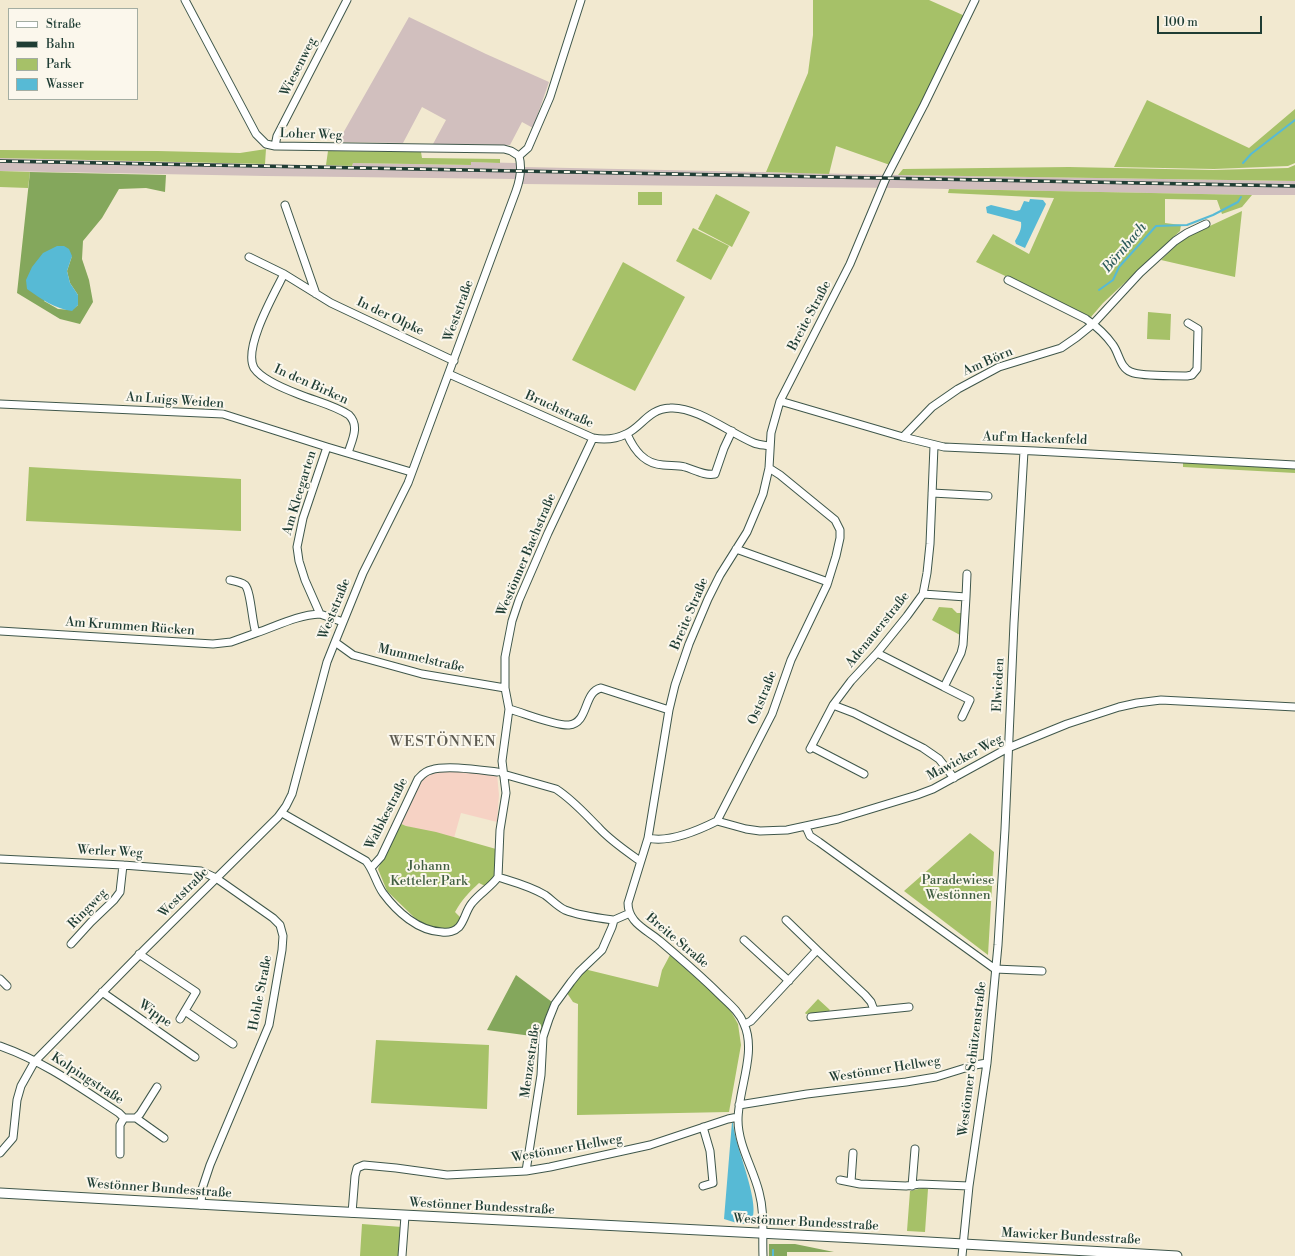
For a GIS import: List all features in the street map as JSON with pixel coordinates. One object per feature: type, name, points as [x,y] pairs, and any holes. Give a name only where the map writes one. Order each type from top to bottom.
[{"type":"main road","name":"Westönner Bundesstraße","points":[[0,1193],[405,1216],[963,1244]]},
{"type":"main road","name":"Mawicker Bundesstraße","points":[[963,1244],[1177,1256]]},
{"type":"street","name":"Loher Weg","points":[[185,0],[256,134],[266,144],[275,146],[504,149],[519,156]]},
{"type":"street","name":"Wiesenweg","points":[[275,146],[277,136],[347,0]]},
{"type":"street","points":[[519,156],[528,148],[550,97],[581,0]]},
{"type":"street","name":"Breite Straße","points":[[763,1256],[763,1210],[759,1192],[740,1138],[738,1117],[749,1046],[745,1024],[733,1007],[666,946],[638,924],[630,913],[628,903],[648,838],[669,710],[675,685],[692,638],[720,575],[747,532],[763,494],[769,468],[769,446],[771,433],[780,401],[850,264],[886,178],[975,0]]},
{"type":"street","name":"Weststraße","points":[[0,1154],[13,1138],[17,1100],[21,1086],[35,1061],[139,954],[282,813],[292,794],[327,662],[364,573],[412,472],[520,181],[519,156]]},
{"type":"street","points":[[286,205],[316,294]]},
{"type":"street","name":"Am Börn","points":[[903,437],[932,407],[958,389],[999,367],[1061,348],[1077,337],[1093,324],[1140,273],[1175,241],[1187,233],[1206,224]]},
{"type":"street","name":"In der Olpke","points":[[249,257],[284,274],[316,294],[454,361]]},
{"type":"street","name":"In den Birken","points":[[284,274],[254,338],[251,354],[252,362],[260,375],[274,384],[349,414],[353,418],[356,429],[348,453]]},
{"type":"street","points":[[1008,280],[1086,319],[1093,324],[1114,346],[1121,362],[1127,370],[1138,374],[1192,375],[1197,369],[1198,329],[1188,323]]},
{"type":"street","name":"Bruchstraße","points":[[449,374],[593,438],[607,439],[627,434],[651,414],[660,410],[681,408],[732,431],[756,444],[769,446]]},
{"type":"street","name":"Auf'm Hackenfeld","points":[[780,401],[934,446],[1295,465]]},
{"type":"street","name":"An Luigs Weiden","points":[[0,404],[223,414],[412,472]]},
{"type":"street","points":[[627,434],[637,452],[648,462],[683,467],[710,475],[715,474],[732,431]]},
{"type":"street","name":"Westönner Bachstraße","points":[[498,877],[500,830],[506,793],[500,773],[509,709],[505,688],[505,657],[512,621],[519,600],[548,533],[593,438]]},
{"type":"street","name":"Adenauerstraße","points":[[864,774],[811,748],[833,705],[851,681],[877,653],[907,616],[923,594],[930,544],[934,446]]},
{"type":"street","name":"Am Kleegarten","points":[[320,614],[305,580],[299,561],[297,547],[303,518],[327,447]]},
{"type":"street","name":"Elwieden","points":[[996,969],[1005,829],[1014,623],[1024,451]]},
{"type":"street","name":"Oststraße","points":[[717,821],[772,714],[791,660],[828,582],[837,550],[840,530],[835,520],[780,475],[769,468]]},
{"type":"street","points":[[932,493],[988,496]]},
{"type":"street","points":[[736,549],[828,582]]},
{"type":"street","points":[[944,687],[961,653],[963,645],[967,574]]},
{"type":"street","points":[[230,580],[243,584],[248,589],[253,625],[256,633]]},
{"type":"street","points":[[923,594],[966,597]]},
{"type":"street","name":"Am Krummen Rücken","points":[[0,631],[213,644],[231,642],[298,617],[309,614],[320,614]]},
{"type":"street","points":[[320,614],[343,622]]},
{"type":"street","name":"Mummelstraße","points":[[335,642],[353,654],[422,674],[505,688]]},
{"type":"street","points":[[877,653],[970,700],[962,717]]},
{"type":"street","points":[[509,709],[556,724],[569,725],[580,720],[593,691],[601,688],[669,710]]},
{"type":"street","name":"Mawicker Weg","points":[[717,821],[746,829],[760,831],[787,830],[806,827],[893,803],[933,789],[1008,748],[1067,724],[1119,707],[1153,700],[1295,707]]},
{"type":"street","points":[[833,705],[854,713],[923,748],[939,759],[954,778]]},
{"type":"street","name":"Walbkestraße","points":[[371,868],[381,856],[418,779],[432,769],[443,768],[500,773],[556,789],[580,806],[600,829],[640,861]]},
{"type":"street","points":[[282,813],[366,861],[383,893],[395,907],[419,926],[437,932],[454,930],[459,926],[471,904],[478,896],[493,884],[498,877],[530,888],[546,896],[567,911],[614,920],[630,913]]},
{"type":"street","points":[[648,838],[661,840],[670,838],[705,827],[717,821]]},
{"type":"street","name":"Westönner Schützenstraße","points":[[806,827],[810,836],[996,969],[987,1063],[962,1256]]},
{"type":"street","name":"Werler Weg","points":[[0,859],[123,865],[201,871],[216,878]]},
{"type":"street","name":"Ringweg","points":[[71,944],[120,892],[123,865]]},
{"type":"street","name":"Hohle Straße","points":[[201,1205],[202,1189],[210,1165],[269,1025],[283,936],[280,925],[273,918],[216,878]]},
{"type":"street","name":"Menzestraße","points":[[526,1171],[541,1075],[544,1037],[549,1018],[555,1004],[571,982],[579,972],[602,950],[614,920]]},
{"type":"street","points":[[786,920],[865,995],[871,1002],[874,1010]]},
{"type":"street","points":[[744,940],[789,981]]},
{"type":"street","points":[[745,1024],[751,1021],[817,950]]},
{"type":"street","points":[[139,954],[196,992],[180,1019]]},
{"type":"street","points":[[996,969],[1042,971]]},
{"type":"street","points":[[0,979],[7,986]]},
{"type":"street","name":"Wippe","points":[[102,992],[195,1057]]},
{"type":"street","points":[[811,1017],[909,1007]]},
{"type":"street","points":[[185,1010],[233,1044]]},
{"type":"street","name":"Kolpingstraße","points":[[0,1046],[35,1061],[60,1074],[119,1113],[124,1118],[136,1118]]},
{"type":"street","name":"Westönner Hellweg","points":[[739,1105],[807,1094],[936,1077],[974,1064],[987,1063]]},
{"type":"street","points":[[157,1087],[136,1118],[164,1138]]},
{"type":"street","name":"Westönner Hellweg","points":[[352,1213],[355,1176],[357,1168],[364,1165],[447,1175],[526,1171],[650,1145],[738,1117]]},
{"type":"street","name":"Kolpingstraße","points":[[120,1154],[120,1125],[124,1118]]},
{"type":"street","points":[[703,1127],[710,1151],[713,1183],[703,1186]]},
{"type":"street","points":[[912,1186],[915,1149]]},
{"type":"street","points":[[851,1182],[853,1153]]},
{"type":"street","points":[[840,1180],[860,1184],[970,1186]]},
{"type":"street","points":[[402,1256],[405,1216]]},
{"type":"shaded area","points":[[409,17],[549,82],[533,128],[522,122],[510,145],[433,144],[446,120],[422,107],[403,143],[338,142]]},
{"type":"shaded area","points":[[0,158],[352,166],[353,163],[471,165],[471,162],[516,163],[524,167],[898,175],[1295,181],[1295,195],[898,188],[523,184],[516,179],[0,171]]},
{"type":"shaded area","points":[[440,770],[497,774],[499,795],[497,822],[461,813],[454,838],[399,823],[424,776]]},
{"type":"green space","points":[[813,0],[929,0],[965,16],[890,165],[836,146],[829,174],[766,172],[808,73],[813,35]]},
{"type":"green space","points":[[1147,100],[1249,148],[1295,109],[1295,163],[1288,166],[1214,169],[1114,167]]},
{"type":"green space","points":[[266,149],[265,164],[0,158],[0,150],[240,153]]},
{"type":"green space","points":[[328,151],[421,152],[422,158],[500,159],[500,163],[471,162],[471,165],[353,163],[352,166],[326,165]]},
{"type":"green space","points":[[1295,165],[1295,181],[898,175],[903,169],[1069,167],[1213,170],[1288,168]]},
{"type":"green space","points":[[0,171],[30,172],[28,188],[0,187]]},
{"type":"green space","points":[[30,172],[166,175],[165,192],[146,188],[119,189],[102,218],[83,241],[82,259],[89,280],[93,302],[80,324],[60,319],[17,293]],"holes":[[[72,256],[67,271],[70,283],[78,295],[78,305],[72,310],[58,309],[44,301]]]},
{"type":"green space","points":[[949,189],[1252,195],[1242,207],[1222,214],[1217,200],[1165,199],[1165,223],[1181,225],[1180,231],[1103,303],[1091,317],[976,262],[993,234],[1029,254],[1054,198],[948,193]]},
{"type":"green space","points":[[638,192],[662,192],[662,205],[638,205]]},
{"type":"green space","points":[[716,194],[750,212],[732,247],[698,229]]},
{"type":"green space","points":[[1242,211],[1235,277],[1161,260],[1184,238]]},
{"type":"green space","points":[[693,228],[729,246],[711,280],[676,261]]},
{"type":"green space","points":[[623,262],[685,297],[635,391],[572,360]]},
{"type":"green space","points":[[1148,312],[1171,314],[1170,340],[1147,339]]},
{"type":"green space","points":[[1183,460],[1295,467],[1295,473],[1183,467]]},
{"type":"green space","points":[[29,467],[241,479],[241,531],[26,521]]},
{"type":"green space","points":[[939,607],[952,608],[957,613],[961,613],[960,635],[932,620]]},
{"type":"green space","name":"Johann Ketteler Park","points":[[399,823],[496,849],[496,877],[485,886],[479,883],[469,893],[455,912],[461,918],[459,922],[451,928],[432,928],[420,923],[387,891],[378,869]]},
{"type":"green space","name":"Paradewiese Westönnen","points":[[970,833],[994,852],[988,955],[904,891]]},
{"type":"green space","points":[[670,955],[728,1006],[738,1024],[741,1045],[729,1112],[577,1115],[578,1004],[573,1002],[567,993],[584,969],[658,987],[662,970]]},
{"type":"green space","points":[[516,975],[552,1002],[539,1037],[487,1030]]},
{"type":"green space","points":[[818,999],[830,1010],[828,1012],[806,1014],[805,1013]]},
{"type":"green space","points":[[376,1040],[489,1045],[487,1109],[371,1103]]},
{"type":"green space","points":[[923,1188],[928,1189],[925,1232],[907,1231],[910,1191]]},
{"type":"green space","points":[[362,1224],[402,1227],[401,1256],[360,1256]]},
{"type":"green space","points":[[769,1244],[795,1244],[834,1252],[787,1252],[787,1256],[769,1256]]},
{"type":"water","points":[[1030,199],[1043,200],[1046,204],[1025,248],[1016,244],[1015,241],[1021,229],[1021,222],[987,213],[986,207],[991,205],[1016,211],[1020,210],[1024,201],[1029,202]]},
{"type":"water","points":[[57,246],[64,246],[69,249],[72,256],[67,271],[70,283],[78,295],[78,305],[72,311],[54,306],[27,289],[26,280],[32,267],[43,253]]},
{"type":"water","points":[[732,1122],[751,1191],[753,1215],[750,1223],[740,1224],[724,1219]]},
{"type":"waterway","points":[[1243,163],[1251,154],[1295,120]]},
{"type":"waterway","name":"Börnbach","points":[[1099,290],[1113,280],[1119,267],[1156,226],[1187,225],[1213,215],[1238,202],[1241,197]]},
{"type":"waterway","points":[[773,1250],[773,1256]]},
{"type":"railway","points":[[0,161],[1295,186]]},
{"type":"district","name":"WESTÖNNEN","points":[[443,742]]}]
